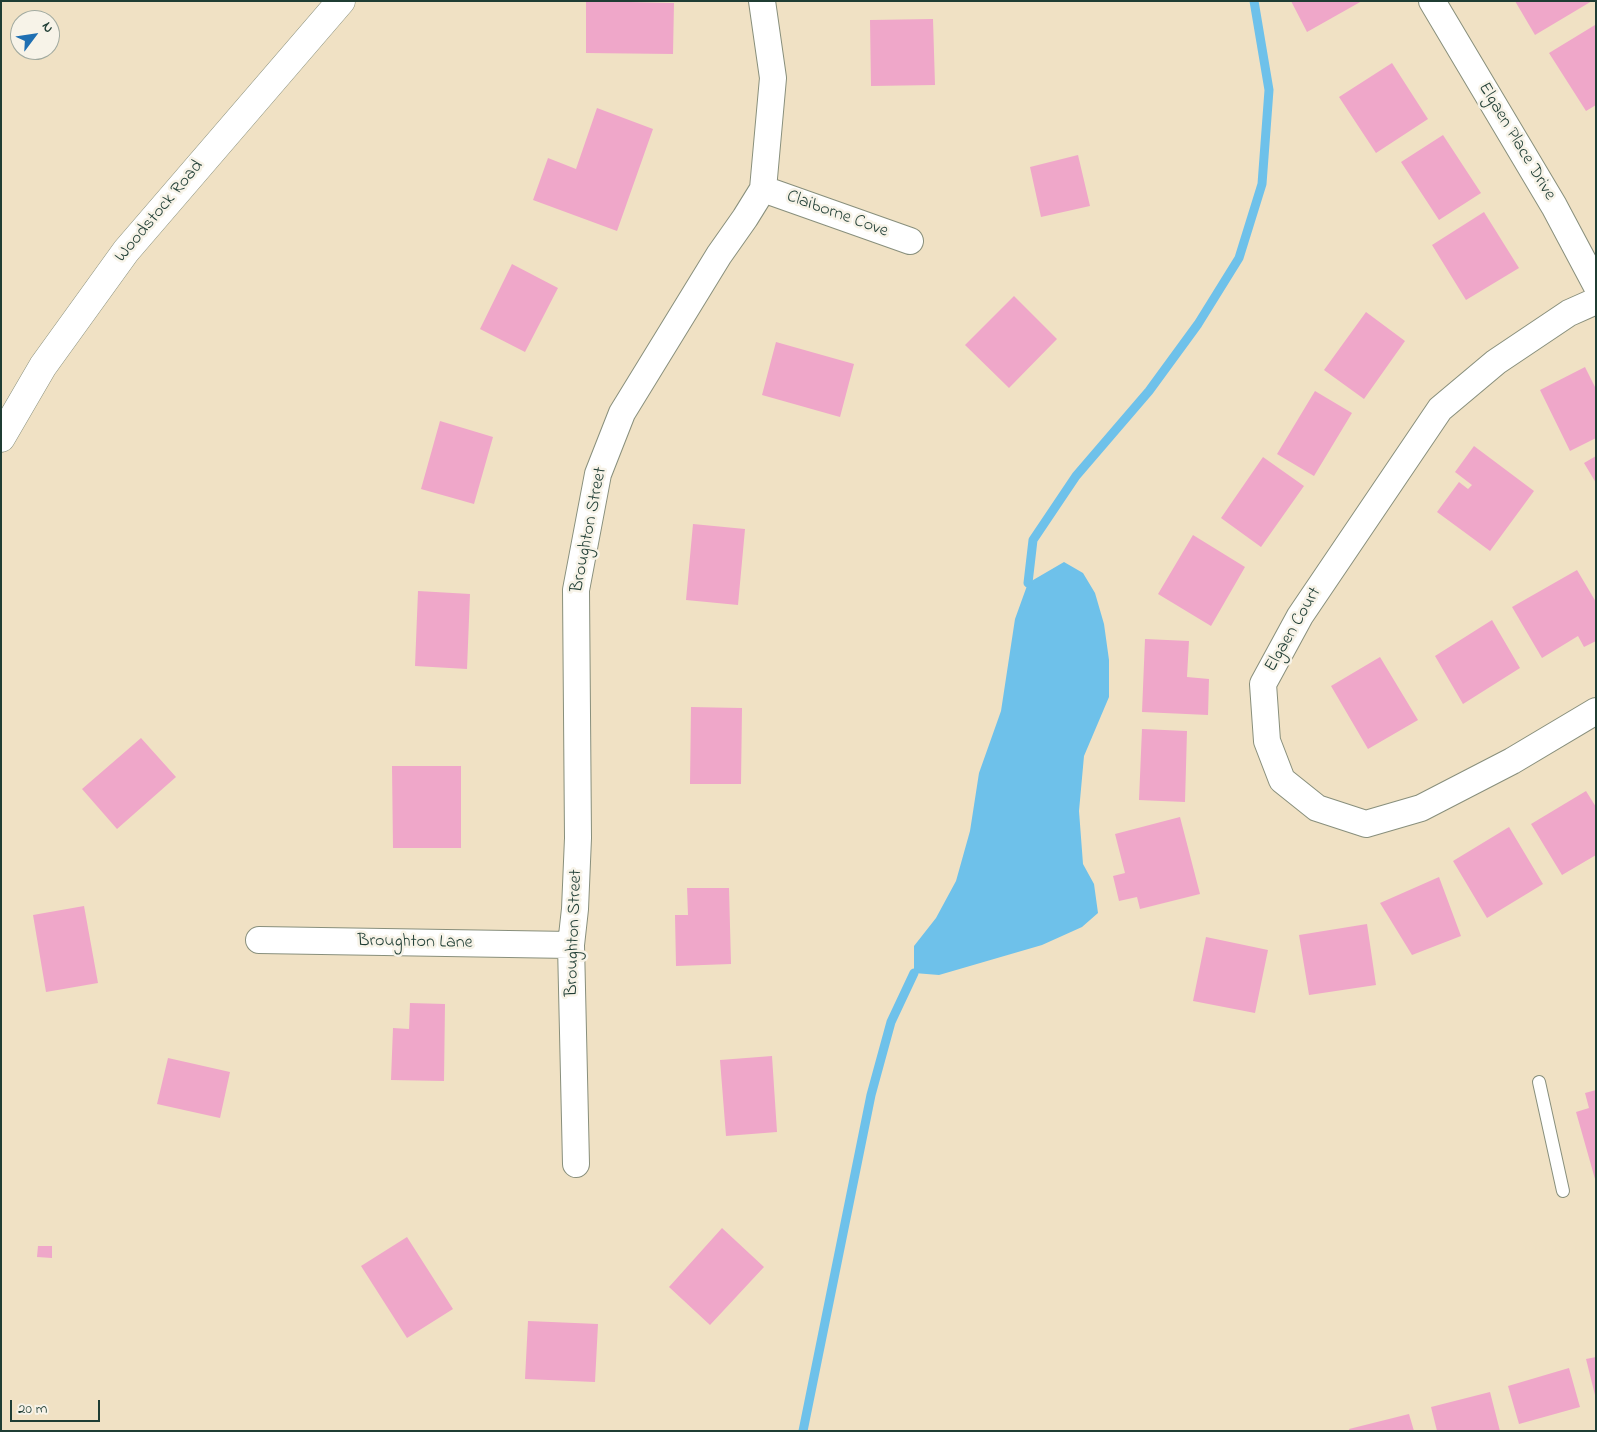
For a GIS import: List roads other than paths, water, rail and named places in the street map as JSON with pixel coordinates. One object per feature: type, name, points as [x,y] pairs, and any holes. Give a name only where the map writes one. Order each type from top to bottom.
[{"type":"street","name":"Woodstock Road","points":[[1,438],[43,366],[126,251],[340,1]]},
{"type":"street","name":"Broughton Street","points":[[576,1164],[571,946],[575,909],[578,838],[576,590],[598,474],[622,413],[719,255],[763,189],[773,78],[762,1]]},
{"type":"street","name":"Elgaen Place Drive","points":[[1432,1],[1554,206],[1596,285]]},
{"type":"street","name":"Claiborne Cove","points":[[763,189],[910,241]]},
{"type":"street","name":"Elgaen Court","points":[[1596,301],[1569,313],[1496,362],[1440,409],[1300,616],[1263,684],[1267,741],[1282,780],[1317,808],[1366,824],[1421,808],[1512,761],[1596,710]]},
{"type":"street","name":"Broughton Lane","points":[[259,940],[571,946]]},
{"type":"lane","points":[[1539,1082],[1563,1191]]},
{"type":"water","points":[[1064,562],[1083,573],[1095,593],[1104,624],[1109,660],[1109,697],[1084,756],[1079,811],[1083,864],[1094,884],[1098,913],[1082,927],[1042,945],[939,975],[914,973],[914,946],[936,918],[956,881],[970,831],[979,773],[1001,711],[1015,619],[1028,583]]},
{"type":"waterway","points":[[1028,583],[1033,540],[1076,476],[1149,391],[1198,324],[1239,258],[1262,184],[1269,90],[1254,1]]},
{"type":"waterway","points":[[803,1431],[871,1095],[891,1022],[914,973]]}]
